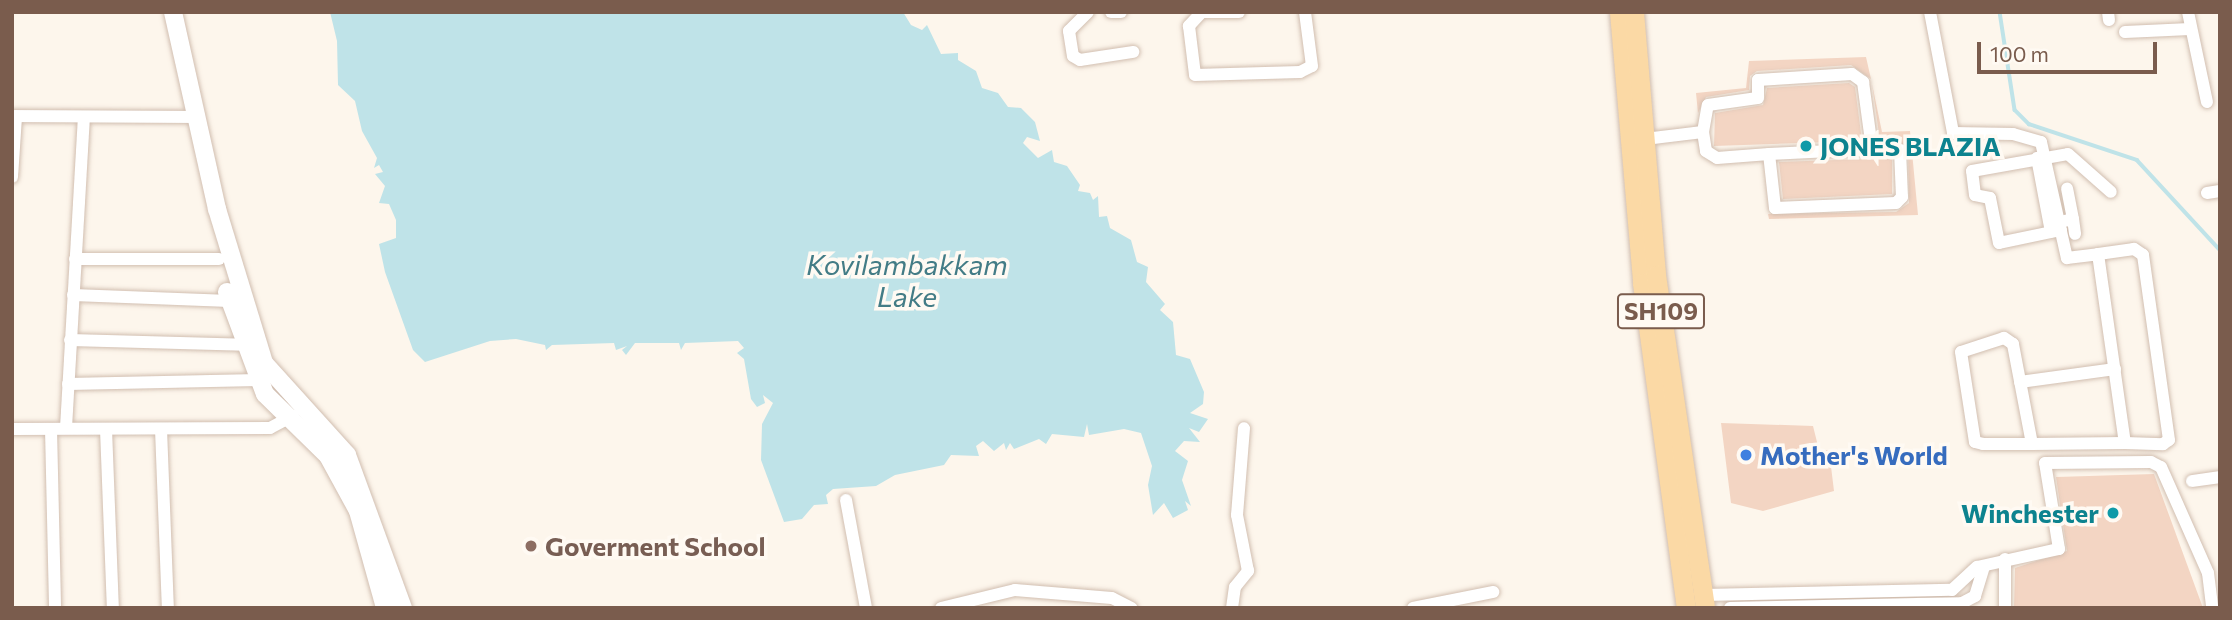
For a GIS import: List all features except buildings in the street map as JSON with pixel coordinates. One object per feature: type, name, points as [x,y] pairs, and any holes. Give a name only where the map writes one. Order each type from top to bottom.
[{"type":"main road","name":"SH109","points":[[1619,12],[1642,283],[1686,608]]},
{"type":"main road","name":"SH109","points":[[1634,12],[1656,275],[1704,601]]},
{"type":"street","points":[[161,12],[219,259],[244,345],[259,380],[294,414],[347,456],[374,517],[403,608]]},
{"type":"street","points":[[173,12],[188,118],[264,363],[294,414],[328,456],[358,511],[385,608]]},
{"type":"street","points":[[1088,12],[1069,31],[1073,56],[1080,60],[1133,52]]},
{"type":"street","points":[[1111,12],[1121,12]]},
{"type":"street","points":[[1239,12],[1201,13],[1189,26],[1195,75],[1300,72],[1312,66],[1304,12]]},
{"type":"street","points":[[1930,12],[1953,133],[1970,136],[2029,137],[2042,142],[2043,158],[2067,258],[2140,249],[2145,268],[2169,440],[2032,444],[1976,442],[1961,352],[2009,340],[2032,444]]},
{"type":"street","points":[[2188,12],[2207,102]]},
{"type":"street","points":[[2125,32],[2190,29]]},
{"type":"street","points":[[1769,154],[1775,208],[1896,203],[1903,188],[1900,150],[1872,149],[1769,154],[1717,158],[1706,151],[1703,132],[1708,105],[1758,98],[1758,80],[1852,74],[1863,82],[1872,149]]},
{"type":"street","points":[[12,177],[14,116],[84,119],[188,118]]},
{"type":"street","points":[[66,428],[84,119]]},
{"type":"street","points":[[1645,139],[1703,132]]},
{"type":"street","points":[[2075,234],[2061,226],[1999,243],[1990,198],[1977,199],[1971,176],[1976,169],[2074,155],[2111,192]]},
{"type":"street","points":[[2061,226],[2067,189]]},
{"type":"street","points":[[2098,254],[2125,443]]},
{"type":"street","points":[[75,259],[219,259]]},
{"type":"street","points":[[73,295],[230,301]]},
{"type":"street","points":[[70,340],[244,345]]},
{"type":"street","points":[[2020,382],[2115,369]]},
{"type":"street","points":[[68,384],[259,380]]},
{"type":"street","points":[[12,429],[270,428],[294,414]]},
{"type":"street","points":[[1232,608],[1234,587],[1248,571],[1237,516],[1244,428]]},
{"type":"street","points":[[51,429],[55,608]]},
{"type":"street","points":[[106,429],[113,608]]},
{"type":"street","points":[[161,429],[168,608]]},
{"type":"street","points":[[1704,601],[1947,591],[1984,566],[2005,559],[2059,549],[2046,463],[2157,463],[2208,573],[2212,608]]},
{"type":"street","points":[[2192,481],[2220,477]]},
{"type":"street","points":[[846,500],[866,608]]},
{"type":"street","points":[[2005,559],[2005,608]]},
{"type":"street","points":[[1730,608],[1962,603],[1975,596],[1984,566]]},
{"type":"street","points":[[941,608],[1015,590],[1112,598],[1132,608]]},
{"type":"street","points":[[1413,608],[1493,592]]},
{"type":"water","name":"Kovilambakkam Lake","points":[[330,12],[903,12],[911,25],[922,30],[927,25],[941,54],[958,53],[958,60],[976,71],[982,88],[998,93],[1008,107],[1021,108],[1035,122],[1040,141],[1027,137],[1023,143],[1038,158],[1052,150],[1054,162],[1067,166],[1080,185],[1078,191],[1090,193],[1093,200],[1098,196],[1099,217],[1107,216],[1110,228],[1131,240],[1137,262],[1148,267],[1146,282],[1165,304],[1160,310],[1173,322],[1176,355],[1190,359],[1204,392],[1203,404],[1190,413],[1208,419],[1199,432],[1189,428],[1200,442],[1184,441],[1175,451],[1188,461],[1182,480],[1191,506],[1185,501],[1188,510],[1173,518],[1164,503],[1153,515],[1148,485],[1152,466],[1141,433],[1124,429],[1089,435],[1087,424],[1084,437],[1052,434],[1046,444],[1039,439],[1014,449],[1010,443],[1006,450],[1004,443],[994,451],[983,441],[976,446],[979,456],[951,455],[944,465],[895,475],[876,486],[833,489],[826,495],[828,504],[814,505],[802,519],[784,522],[761,460],[762,424],[773,403],[763,395],[765,403],[757,407],[751,399],[744,359],[737,353],[744,348],[738,341],[685,343],[681,350],[679,343],[635,343],[626,355],[622,350],[627,346],[616,350],[614,343],[552,345],[546,350],[545,345],[516,339],[490,341],[425,362],[413,350],[385,272],[379,244],[396,238],[396,220],[389,204],[379,203],[385,186],[375,174],[383,172],[379,165],[374,168],[377,158],[362,131],[355,101],[338,85],[337,41]]},
{"type":"waterway","points":[[2000,12],[2015,110],[2029,124],[2137,160],[2220,250]]},
{"type":"place","name":"JONES BLAZIA","points":[[1806,146]]},
{"type":"place","name":"Mother's World","points":[[1746,455]]},
{"type":"place","name":"Winchester","points":[[2113,513]]},
{"type":"place","name":"Goverment School","points":[[531,546]]}]
